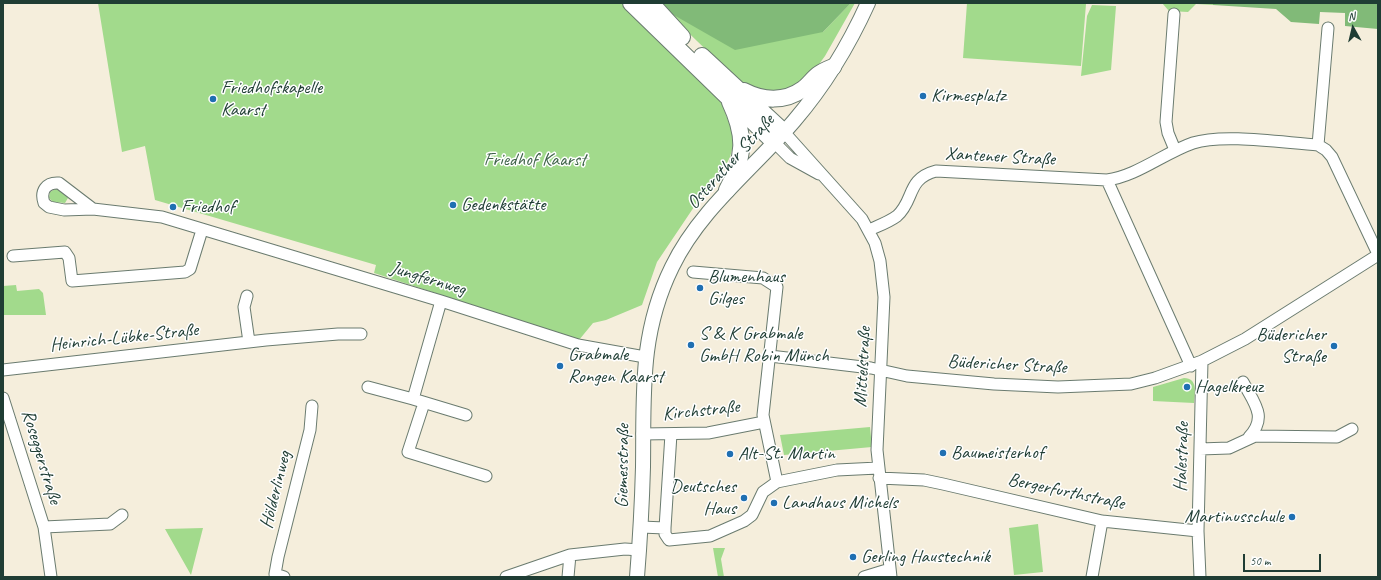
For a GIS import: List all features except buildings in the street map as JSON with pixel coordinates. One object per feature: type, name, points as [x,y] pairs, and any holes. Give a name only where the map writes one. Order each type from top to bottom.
[{"type":"highway","points":[[631,3],[728,88],[779,137]]},
{"type":"highway","points":[[650,3],[728,88],[742,142],[738,166],[727,190]]},
{"type":"highway","points":[[728,88],[757,97],[769,99],[781,98],[804,89],[820,73],[833,67]]},
{"type":"main road","name":"Osterather Straße","points":[[645,357],[655,310],[672,266],[702,220],[727,190],[806,107],[850,39],[868,3]]},
{"type":"main road","name":"Giemesstraße","points":[[637,577],[640,550],[645,357]]},
{"type":"street","points":[[1174,14],[1166,122],[1168,133],[1175,150]]},
{"type":"street","points":[[1328,28],[1318,145],[1326,150],[1332,157],[1378,255]]},
{"type":"street","name":"Mittelstraße","points":[[779,137],[825,178],[856,210],[869,230],[880,261],[884,297],[877,436],[878,473],[890,573]]},
{"type":"street","name":"Xantener Straße","points":[[869,230],[896,216],[904,207],[910,192],[919,179],[936,171],[1106,180],[1123,177],[1175,150],[1195,142],[1214,139],[1318,145]]},
{"type":"street","points":[[1106,180],[1190,366]]},
{"type":"street","name":"Jungfernweg","points":[[93,209],[162,217],[442,301],[578,345],[645,357]]},
{"type":"street","points":[[13,256],[65,252],[70,258],[72,281],[185,272],[190,269],[202,230]]},
{"type":"street","name":"Büdericher Straße","points":[[770,356],[880,370],[907,376],[1058,387],[1130,384],[1155,378],[1190,366],[1245,339],[1378,255]]},
{"type":"street","name":"Kirchstraße","points":[[693,272],[763,278],[777,288],[763,408],[764,422],[777,482]]},
{"type":"street","points":[[247,296],[244,307],[250,342]]},
{"type":"street","points":[[413,399],[442,301]]},
{"type":"street","name":"Heinrich-Lübke-Straße","points":[[3,370],[250,342],[338,334],[361,334]]},
{"type":"street","name":"Halestraße","points":[[1200,577],[1198,531],[1202,361]]},
{"type":"street","points":[[1243,382],[1260,416],[1275,436]]},
{"type":"street","points":[[368,387],[466,415]]},
{"type":"street","name":"Roseggerstraße","points":[[3,398],[44,527],[51,577]]},
{"type":"street","points":[[424,403],[408,452],[486,476]]},
{"type":"street","name":"Hölderlinweg","points":[[284,577],[275,574],[310,430],[312,406]]},
{"type":"street","points":[[1200,449],[1226,448],[1248,437],[1257,426],[1260,416]]},
{"type":"street","name":"Kirchstraße","points":[[642,434],[708,433],[764,422]]},
{"type":"street","points":[[1248,437],[1337,437],[1352,429]]},
{"type":"street","points":[[671,434],[665,528],[666,538],[672,540],[715,534],[744,521],[752,515],[763,492],[777,482]]},
{"type":"street","name":"Bergerfurthstraße","points":[[777,482],[837,470],[878,473],[943,484],[1102,521],[1198,531]]},
{"type":"street","name":"Roseggerstraße","points":[[44,527],[110,524],[122,515]]},
{"type":"street","points":[[1092,577],[1102,521]]},
{"type":"street","points":[[640,527],[665,528]]},
{"type":"street","points":[[506,577],[570,554],[625,549],[640,550]]},
{"type":"street","points":[[568,577],[570,554]]},
{"type":"street","points":[[864,577],[890,573]]},
{"type":"green space","name":"Friedhof Kaarst","points":[[98,3],[622,3],[709,86],[722,104],[735,139],[730,157],[720,177],[698,201],[657,262],[642,305],[606,320],[593,323],[579,340],[374,273],[376,265],[155,200],[145,146],[122,152]]},
{"type":"green space","points":[[661,3],[851,3],[823,32],[735,50],[665,10]]},
{"type":"green space","points":[[851,3],[855,3],[825,56],[809,78],[781,93],[749,87],[729,72],[665,10],[823,32]]},
{"type":"green space","points":[[967,3],[1086,4],[1081,66],[963,58]]},
{"type":"green space","points":[[1162,3],[1213,3],[1213,5],[1196,4],[1188,12],[1169,11]]},
{"type":"green space","points":[[1213,3],[1378,3],[1378,29],[1345,26],[1345,13],[1320,12],[1319,24],[1291,22],[1276,9],[1213,5]]},
{"type":"green space","points":[[1092,5],[1116,6],[1111,70],[1081,76],[1087,16]]},
{"type":"green space","points":[[55,189],[59,190],[68,198],[65,203],[53,202],[49,198],[50,192]]},
{"type":"green space","points":[[16,285],[17,291],[39,289],[43,293],[46,315],[3,315],[3,286]]},
{"type":"green space","points":[[1184,378],[1192,380],[1194,383],[1194,403],[1153,401],[1153,387]]},
{"type":"green space","points":[[870,427],[872,447],[784,455],[780,435]]},
{"type":"green space","points":[[1038,524],[1043,572],[1014,575],[1009,528]]},
{"type":"green space","points":[[203,528],[191,575],[165,529]]},
{"type":"green space","points":[[713,548],[725,548],[721,559],[724,577],[718,577]]},
{"type":"place","name":"Kirmesplatz","points":[[923,96]]},
{"type":"place","name":"Friedhofskapelle Kaarst","points":[[213,99]]},
{"type":"place","name":"Gedenkstätte","points":[[453,205]]},
{"type":"place","name":"Friedhof","points":[[173,207]]},
{"type":"place","name":"Blumenhaus Gilges","points":[[700,288]]},
{"type":"place","name":"S & K Grabmale GmbH Robin Münch","points":[[691,345]]},
{"type":"place","name":"Büdericher Straße","points":[[1334,346]]},
{"type":"place","name":"Grabmale Rongen Kaarst","points":[[560,366]]},
{"type":"place","name":"Hagelkreuz","points":[[1187,387]]},
{"type":"place","name":"Baumeisterhof","points":[[943,453]]},
{"type":"place","name":"Alt-St. Martin","points":[[730,454]]},
{"type":"place","name":"Deutsches Haus","points":[[744,498]]},
{"type":"place","name":"Landhaus Michels","points":[[774,503]]},
{"type":"place","name":"Martinusschule","points":[[1292,517]]},
{"type":"place","name":"Gerling Haustechnik","points":[[853,557]]}]
